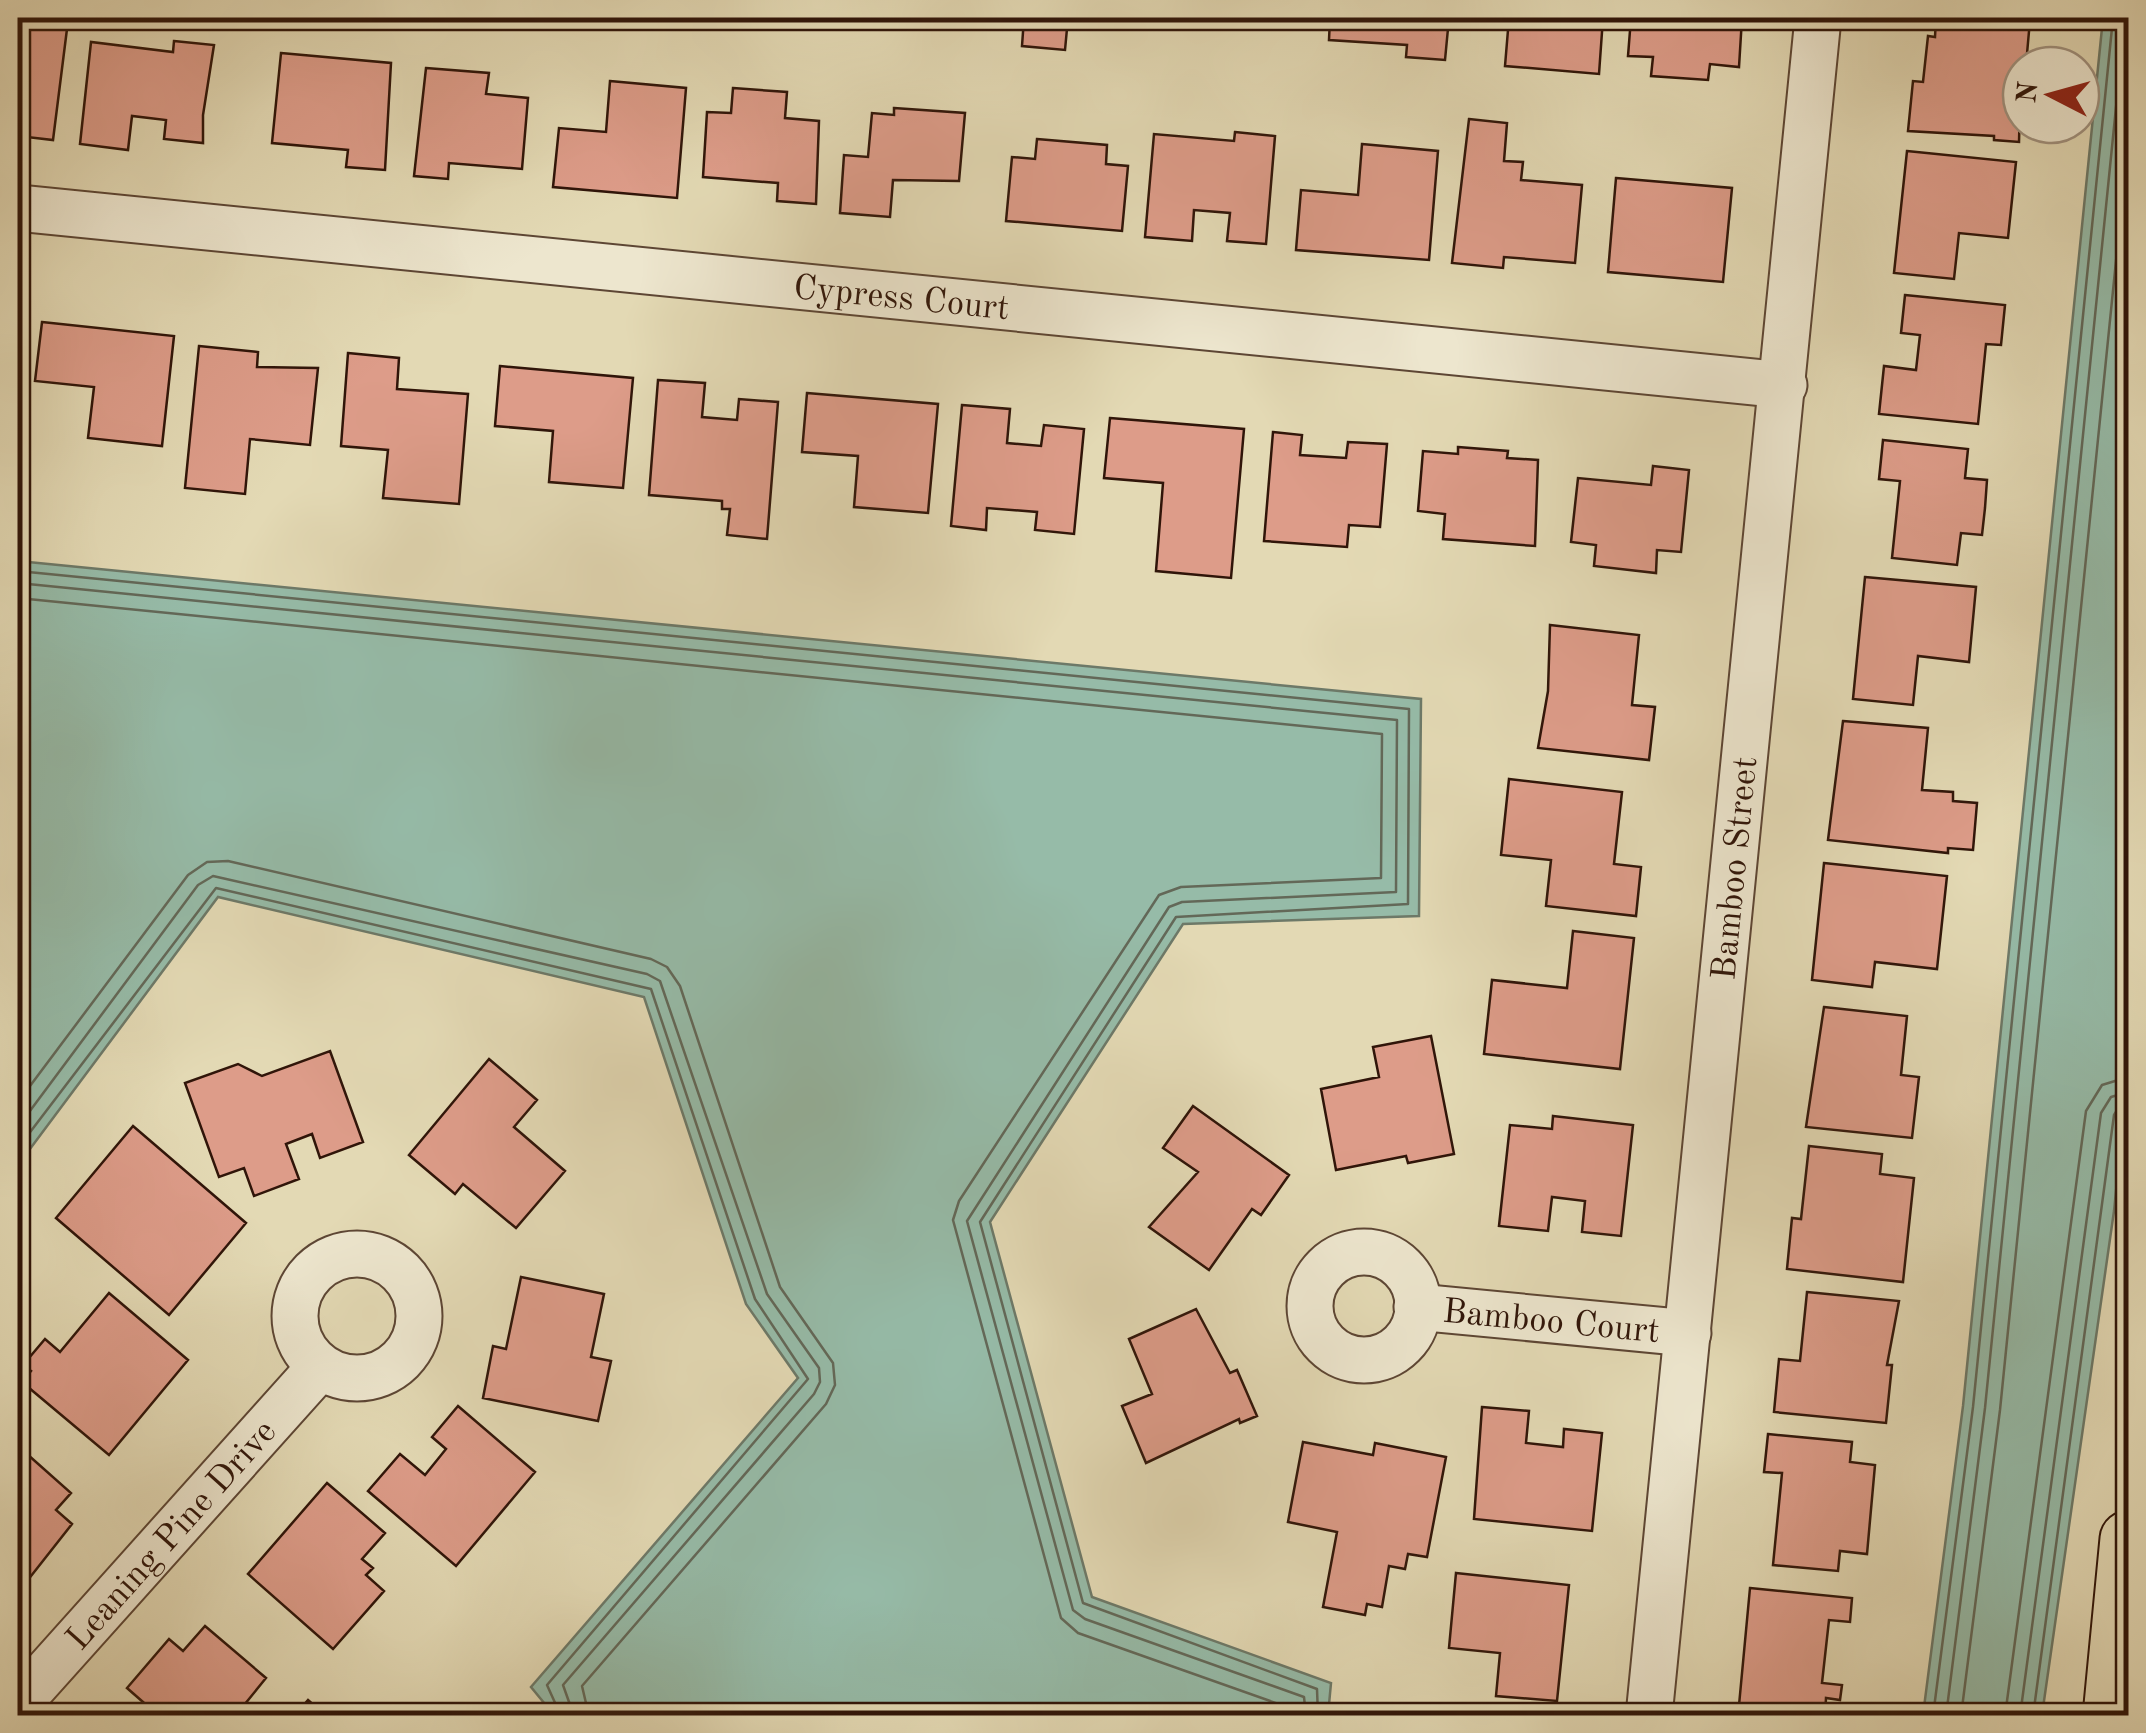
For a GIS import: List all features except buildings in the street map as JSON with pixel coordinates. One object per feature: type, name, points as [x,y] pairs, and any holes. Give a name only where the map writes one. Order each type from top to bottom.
[{"type":"highway","points":[[2110,1716],[2128,1539]]},
{"type":"street","name":"Bamboo Street","points":[[1650,1716],[1818,18]]},
{"type":"street","name":"Cypress Court","points":[[18,208],[1784,385]]},
{"type":"street","name":"Bamboo Court","points":[[1418,1308],[1688,1333]]},
{"type":"street","name":"Leaning Pine Drive","points":[[28,1716],[18,1705],[320,1366]]},
{"type":"water","points":[[2103,18],[2128,18],[2128,1070],[2114,1211],[2042,1715],[1923,1715],[1963,1406],[2090,145],[2101,145]]},
{"type":"water","points":[[18,561],[1421,699],[1419,916],[1183,924],[990,1222],[1092,1597],[1331,1683],[1328,1715],[554,1715],[531,1687],[798,1378],[746,1304],[644,997],[218,897],[18,1165]]}]
